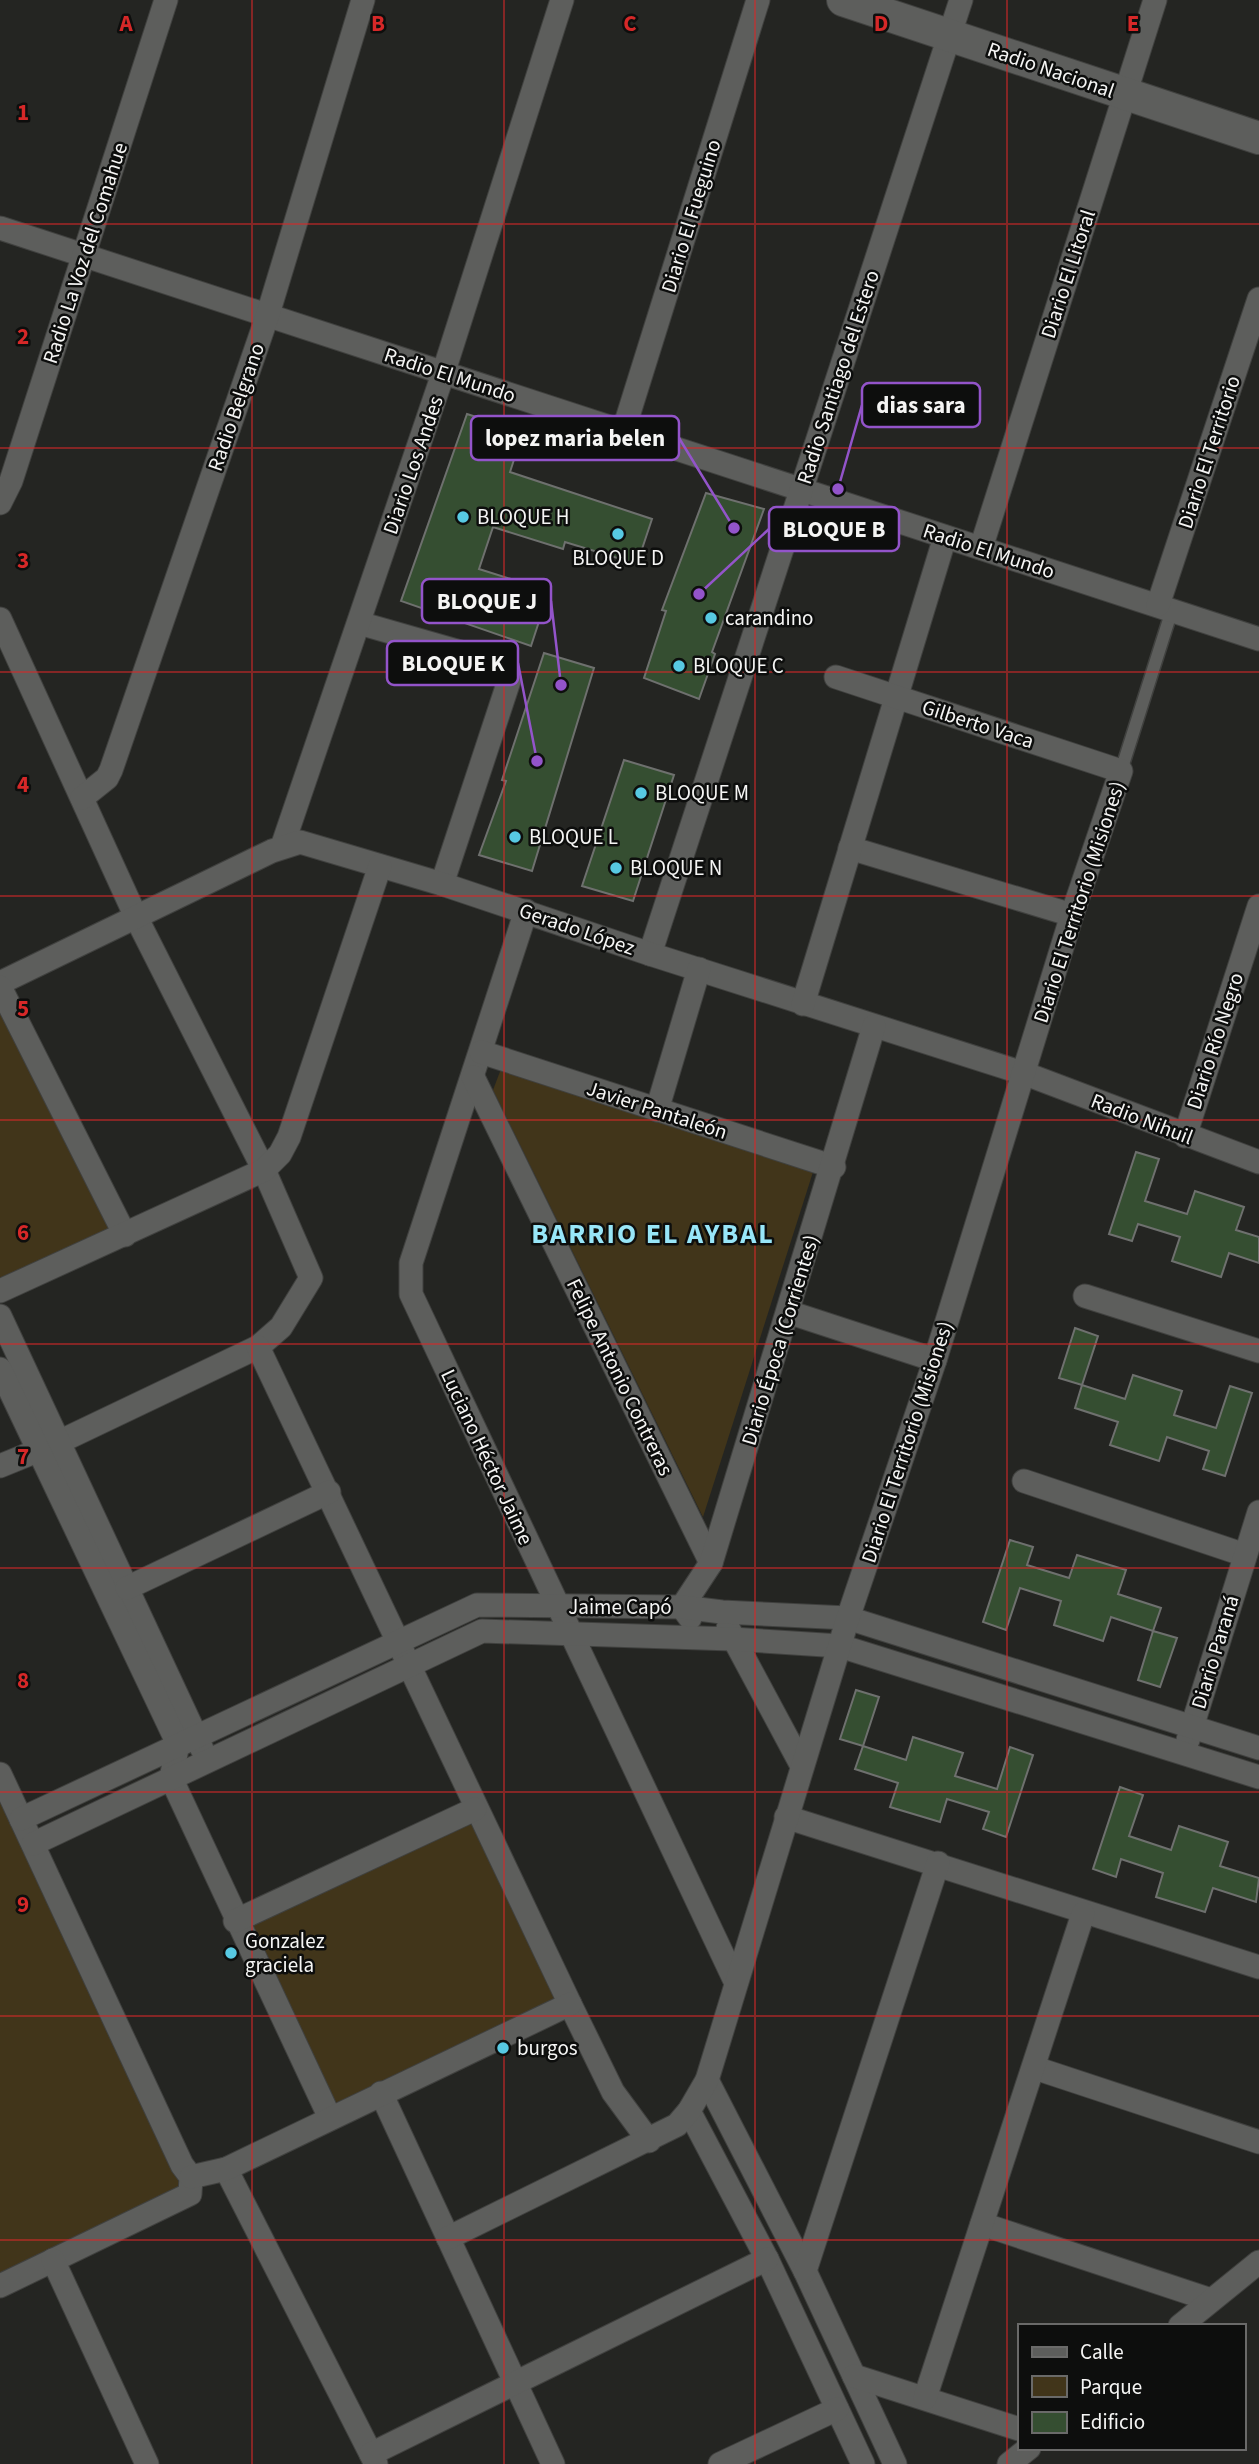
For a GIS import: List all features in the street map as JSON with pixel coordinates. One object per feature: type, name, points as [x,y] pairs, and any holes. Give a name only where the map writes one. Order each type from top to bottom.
[{"type":"street","name":"Radio La Voz del Comahue","points":[[0,503],[11,481],[166,0]]},
{"type":"street","name":"Radio Belgrano","points":[[82,798],[107,778],[111,770],[268,314],[363,0]]},
{"type":"street","name":"Diario Los Andes","points":[[282,848],[443,374],[562,0]]},
{"type":"street","name":"Diario El Fueguino","points":[[623,432],[758,0]]},
{"type":"street","name":"Radio Nacional","points":[[843,0],[950,34],[1124,96],[1259,138]]},
{"type":"street","name":"Radio Santiago del Estero","points":[[650,954],[961,0]]},
{"type":"street","name":"Diario El Litoral","points":[[981,548],[1155,0]]},
{"type":"street","name":"Radio El Mundo","points":[[0,228],[1259,639]]},
{"type":"street","name":"Diario El Territorio","points":[[1165,608],[1259,299]]},
{"type":"street","points":[[803,1004],[945,537]]},
{"type":"street","points":[[0,619],[136,917],[264,1170],[311,1278],[281,1327],[258,1347],[0,1466]]},
{"type":"street","points":[[359,623],[499,663],[507,669],[509,681],[442,884]]},
{"type":"street","name":"Gilberto Vaca","points":[[836,677],[1121,771]]},
{"type":"street","name":"Diario El Territorio (Misiones)","points":[[690,2111],[708,2080],[848,1618],[935,1360],[1026,1074],[1072,915],[1121,771]]},
{"type":"street","name":"Gerado López","points":[[0,985],[136,917],[300,842],[442,884],[803,1004],[1026,1074]]},
{"type":"street","points":[[850,848],[1072,915]]},
{"type":"street","points":[[0,1291],[264,1170],[280,1154],[289,1137],[380,866]]},
{"type":"street","name":"Diario Río Negro","points":[[1185,1136],[1259,906]]},
{"type":"street","name":"Luciano Héctor Jaime","points":[[526,911],[411,1263],[411,1294],[736,1983]]},
{"type":"street","points":[[657,1110],[699,970]]},
{"type":"street","points":[[0,985],[125,1236]]},
{"type":"street","name":"Diario Época (Corrientes)","points":[[682,1607],[711,1563],[834,1167],[874,1026]]},
{"type":"street","name":"Javier Pantaleón","points":[[481,1052],[834,1167]]},
{"type":"street","name":"Radio Nihuil","points":[[1026,1074],[1259,1162]]},
{"type":"street","name":"Felipe Antonio Contreras","points":[[473,1077],[711,1563]]},
{"type":"street","points":[[1085,1296],[1259,1352]]},
{"type":"street","points":[[788,1312],[935,1360]]},
{"type":"street","points":[[0,1316],[48,1446],[187,1740],[208,1761]]},
{"type":"street","points":[[258,1347],[400,1640],[475,1809],[613,2092],[649,2141]]},
{"type":"street","points":[[0,1369],[48,1446],[127,1588],[187,1740],[171,1779],[235,1921],[330,2118]]},
{"type":"street","points":[[1024,1481],[1245,1555]]},
{"type":"street","points":[[127,1588],[329,1492]]},
{"type":"street","name":"Diario Paraná","points":[[1184,1752],[1259,1512]]},
{"type":"street","name":"Jaime Capó","points":[[21,1819],[477,1605],[682,1607],[722,1612],[848,1618],[1259,1748]]},
{"type":"street","points":[[682,1607],[707,1640]]},
{"type":"street","points":[[722,1612],[732,1639],[802,1766]]},
{"type":"street","name":"Jaime Capó","points":[[33,1844],[482,1631],[732,1639],[840,1646],[1259,1777]]},
{"type":"street","points":[[0,1774],[182,2165],[191,2178],[190,2194],[0,2286]]},
{"type":"street","points":[[235,1921],[475,1809]]},
{"type":"street","points":[[786,1817],[938,1863],[1083,1914],[1259,1967]]},
{"type":"street","points":[[806,2271],[938,1863]]},
{"type":"street","points":[[925,2398],[1035,2068],[1083,1914]]},
{"type":"street","points":[[191,2178],[226,2169],[570,2004]]},
{"type":"street","points":[[1035,2068],[1259,2142]]},
{"type":"street","points":[[708,2080],[806,2271],[895,2464]]},
{"type":"street","points":[[381,2093],[553,2464]]},
{"type":"street","points":[[448,2238],[649,2141],[677,2125],[690,2111],[767,2259],[863,2464]]},
{"type":"street","points":[[226,2169],[373,2459],[514,2382],[767,2259]]},
{"type":"street","points":[[982,2224],[1210,2300]]},
{"type":"street","points":[[53,2260],[147,2464]]},
{"type":"street","points":[[1182,2324],[1259,2262]]},
{"type":"street","points":[[854,2376],[1018,2429]]},
{"type":"street","points":[[720,2464],[837,2409]]},
{"type":"street","points":[[1009,2464],[1026,2450]]},
{"type":"lane","points":[[1121,771],[1165,608]]},
{"type":"green space","points":[[0,983],[124,1235],[0,1291]]},
{"type":"green space","points":[[501,1069],[813,1172],[703,1517],[493,1090]]},
{"type":"green space","points":[[0,1777],[190,2194],[0,2286]]},
{"type":"green space","points":[[475,1809],[568,2003],[330,2118],[236,1921]]},
{"type":"building","points":[[467,414],[523,432],[510,472],[652,519],[637,564],[565,542],[563,549],[493,527],[479,569],[549,591],[531,646],[401,601]]},
{"type":"building","points":[[706,493],[764,509],[712,652],[715,654],[699,699],[644,678],[666,611],[662,610]]},
{"type":"building","points":[[544,653],[594,668],[532,871],[479,855],[506,781],[502,780]]},
{"type":"building","points":[[624,760],[674,775],[633,901],[582,886]]},
{"type":"building","points":[[1136,1152],[1159,1159],[1145,1201],[1187,1214],[1195,1191],[1244,1207],[1236,1230],[1259,1237],[1259,1263],[1229,1253],[1221,1277],[1172,1261],[1180,1237],[1138,1224],[1132,1241],[1109,1234]]},
{"type":"building","points":[[1075,1328],[1098,1336],[1082,1385],[1059,1378]]},
{"type":"building","points":[[1133,1375],[1182,1391],[1174,1415],[1216,1428],[1230,1386],[1252,1393],[1225,1476],[1203,1469],[1209,1451],[1167,1437],[1159,1461],[1110,1445],[1118,1422],[1075,1408],[1082,1385],[1125,1399]]},
{"type":"building","points":[[1010,1540],[1033,1547],[1027,1565],[1069,1578],[1077,1555],[1126,1570],[1118,1594],[1161,1608],[1153,1631],[1111,1617],[1103,1641],[1054,1625],[1061,1601],[1020,1588],[1006,1630],[983,1622]]},
{"type":"building","points":[[1153,1631],[1177,1638],[1160,1687],[1138,1680]]},
{"type":"building","points":[[856,1690],[879,1697],[863,1746],[840,1739]]},
{"type":"building","points":[[913,1737],[963,1753],[955,1776],[997,1789],[1010,1747],[1033,1755],[1006,1837],[983,1829],[989,1812],[947,1799],[940,1822],[890,1807],[898,1783],[855,1769],[863,1746],[906,1760]]},
{"type":"building","points":[[1120,1787],[1143,1795],[1129,1836],[1171,1850],[1179,1826],[1228,1842],[1220,1866],[1259,1878],[1256,1902],[1213,1888],[1205,1912],[1156,1897],[1163,1873],[1121,1859],[1116,1877],[1093,1869]]},
{"type":"place","name":"dias sara","points":[[838,489]]},
{"type":"place","name":"BLOQUE H","points":[[463,517]]},
{"type":"place","name":"lopez maria belen","points":[[734,528]]},
{"type":"place","name":"BLOQUE D","points":[[618,534]]},
{"type":"place","name":"BLOQUE B","points":[[699,594]]},
{"type":"place","name":"carandino","points":[[711,618]]},
{"type":"place","name":"BLOQUE C","points":[[679,666]]},
{"type":"place","name":"BLOQUE J","points":[[561,685]]},
{"type":"place","name":"BLOQUE K","points":[[537,761]]},
{"type":"place","name":"BLOQUE M","points":[[641,793]]},
{"type":"place","name":"BLOQUE L","points":[[515,837]]},
{"type":"place","name":"BLOQUE N","points":[[616,868]]},
{"type":"place","name":"Gonzalez graciela","points":[[231,1953]]},
{"type":"place","name":"burgos","points":[[503,2048]]},
{"type":"district","name":"BARRIO EL AYBAL","points":[[653,1233]]}]
